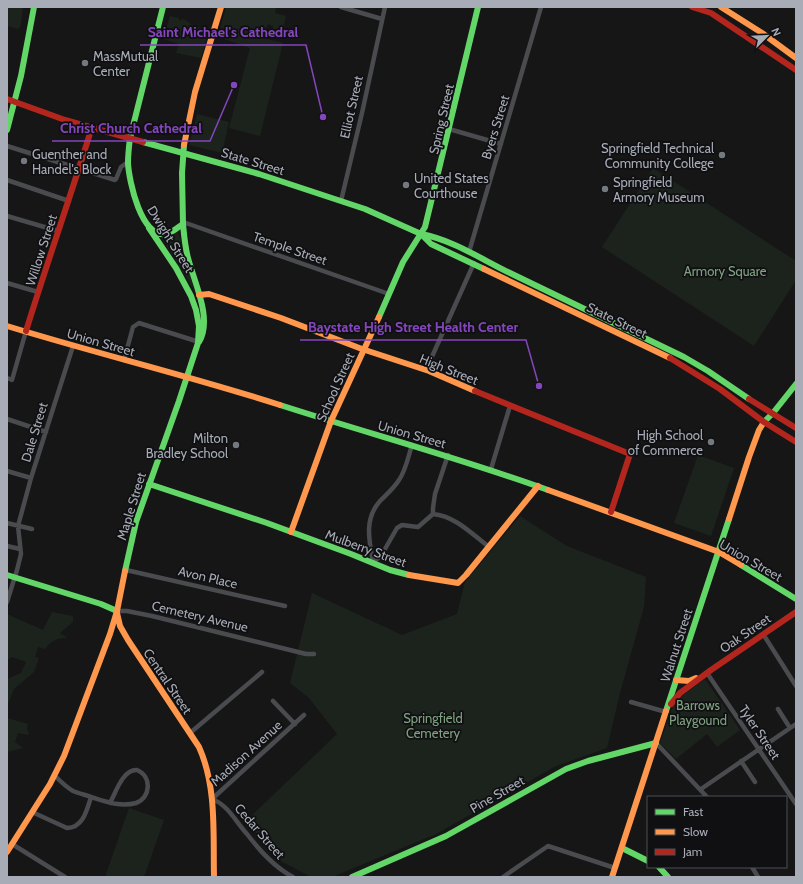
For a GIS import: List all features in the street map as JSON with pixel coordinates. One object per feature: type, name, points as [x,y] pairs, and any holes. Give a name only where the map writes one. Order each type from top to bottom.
[{"type":"main road","points":[[7,130],[21,76],[34,7]]},
{"type":"main road","name":"Dwight Street","points":[[163,7],[130,138],[128,162],[133,191],[140,210],[149,228],[180,272],[189,289],[196,311],[199,342]]},
{"type":"main road","name":"Maple Street","points":[[7,852],[54,775],[64,756],[82,710],[117,611],[134,529],[186,378],[199,342],[204,335],[204,315],[187,252],[183,223],[183,152],[192,109],[221,7]]},
{"type":"main road","name":"Spring Street","points":[[421,234],[425,227],[431,204],[478,7]]},
{"type":"main road","points":[[694,7],[719,18],[796,70]]},
{"type":"main road","points":[[720,7],[762,33],[796,58]]},
{"type":"main road","name":"State Street","points":[[7,100],[65,120],[264,176],[378,214],[421,234],[431,236],[469,252],[497,267],[646,338],[708,371],[740,394],[774,413],[796,428]]},
{"type":"main road","name":"Willow Street","points":[[26,331],[92,127]]},
{"type":"main road","points":[[149,228],[165,234],[171,232],[183,223]]},
{"type":"main road","name":"State Street","points":[[421,234],[431,244],[474,263],[670,358],[796,442]]},
{"type":"main road","name":"School Street","points":[[291,532],[330,421],[403,262],[411,247],[421,234]]},
{"type":"main road","name":"High Street","points":[[199,295],[209,294],[426,370],[510,406],[630,454],[611,512]]},
{"type":"main road","name":"Union Street","points":[[7,326],[245,394],[297,412],[448,455],[491,469],[719,552],[796,600]]},
{"type":"main road","points":[[703,379],[708,371]]},
{"type":"main road","points":[[764,422],[774,413],[796,384]]},
{"type":"main road","name":"Walnut Street","points":[[612,877],[758,432],[764,422]]},
{"type":"main road","name":"Mulberry Street","points":[[149,484],[291,532],[400,572],[458,583],[538,486]]},
{"type":"main road","points":[[7,575],[101,604],[117,611]]},
{"type":"main road","name":"Central Street","points":[[117,611],[120,626],[128,640],[190,733],[205,760],[210,778],[212,799],[215,875]]},
{"type":"main road","name":"Oak Street","points":[[666,712],[676,697],[707,673],[796,612]]},
{"type":"main road","name":"Oak Street","points":[[676,680],[689,681],[707,673]]},
{"type":"main road","name":"Pine Street","points":[[352,877],[436,841],[566,769],[588,761],[656,743]]},
{"type":"main road","points":[[622,848],[647,860]]},
{"type":"main road","points":[[660,868],[668,877]]},
{"type":"street","points":[[341,7],[382,19]]},
{"type":"street","name":"Elliot Street","points":[[341,201],[385,7]]},
{"type":"street","name":"Byers Street","points":[[469,252],[541,7]]},
{"type":"street","points":[[449,128],[501,144]]},
{"type":"street","points":[[7,146],[114,180],[116,179],[121,166],[128,162]]},
{"type":"street","points":[[7,180],[68,201]]},
{"type":"street","points":[[7,216],[58,231]]},
{"type":"street","name":"Temple Street","points":[[183,223],[389,294]]},
{"type":"street","points":[[426,370],[474,263]]},
{"type":"street","points":[[7,283],[39,290]]},
{"type":"street","points":[[124,360],[133,327],[139,323],[199,342]]},
{"type":"street","name":"Willow Street","points":[[9,379],[26,331]]},
{"type":"street","name":"Dale Street","points":[[18,526],[31,478],[73,346]]},
{"type":"street","points":[[491,469],[510,406]]},
{"type":"street","points":[[7,419],[46,432]]},
{"type":"street","points":[[412,445],[404,471],[399,481],[376,506],[371,515],[368,533],[373,562],[381,556],[397,528],[402,526],[418,527],[433,514],[450,518],[489,547]]},
{"type":"street","points":[[433,514],[435,494],[448,455]]},
{"type":"street","points":[[7,471],[31,478]]},
{"type":"street","points":[[7,523],[32,529]]},
{"type":"street","points":[[7,602],[19,562],[20,549],[18,526]]},
{"type":"street","points":[[7,546],[20,549]]},
{"type":"street","name":"Avon Place","points":[[126,570],[285,606]]},
{"type":"street","name":"Cemetery Avenue","points":[[117,611],[127,611],[152,616],[314,654]]},
{"type":"street","points":[[763,634],[796,686]]},
{"type":"street","points":[[190,733],[262,672]]},
{"type":"street","name":"Tyler Street","points":[[707,673],[796,804]]},
{"type":"street","name":"Madison Avenue","points":[[273,701],[295,724]]},
{"type":"street","points":[[631,702],[666,712]]},
{"type":"street","points":[[778,709],[790,728]]},
{"type":"street","name":"Madison Avenue","points":[[212,799],[304,715]]},
{"type":"street","points":[[700,789],[796,724]]},
{"type":"street","points":[[656,743],[706,796]]},
{"type":"street","points":[[741,761],[755,782]]},
{"type":"street","points":[[54,775],[72,790],[110,803],[131,804],[142,800],[147,793],[147,780],[144,774],[137,770],[129,772],[123,779],[110,803]]},
{"type":"street","points":[[32,812],[67,828],[72,828],[78,826],[83,818],[91,797]]},
{"type":"street","name":"Cedar Street","points":[[212,799],[223,805],[271,862],[282,871],[293,877]]},
{"type":"street","points":[[12,844],[65,877]]},
{"type":"street","points":[[503,877],[548,846],[615,868]]},
{"type":"street","points":[[753,868],[758,877]]},
{"type":"green space","points":[[7,7],[23,7],[19,29],[7,26]]},
{"type":"green space","points":[[226,7],[276,7],[275,13],[286,16],[282,33],[272,31],[273,26],[268,24],[266,29],[258,27],[256,36],[283,43],[260,136],[229,128],[250,48],[218,37]]},
{"type":"green space","points":[[170,16],[179,18],[181,21],[182,19],[186,20],[193,26],[209,30],[201,58],[176,53],[179,44],[163,39]]},
{"type":"green space","points":[[197,114],[229,122],[222,153],[189,145]]},
{"type":"green space","name":"Armory Square","points":[[653,168],[796,261],[796,280],[754,346],[602,247]]},
{"type":"green space","points":[[178,231],[194,290],[161,237]]},
{"type":"green space","points":[[698,455],[734,468],[711,536],[674,523]]},
{"type":"green space","name":"Springfield Cemetery","points":[[520,516],[567,546],[646,577],[644,607],[620,693],[607,748],[556,766],[436,834],[332,877],[311,877],[279,860],[246,821],[337,734],[309,698],[290,683],[312,593],[402,635],[457,614],[465,582]]},
{"type":"green space","points":[[52,612],[73,616],[73,622],[60,633],[67,638],[55,640],[45,649],[38,647],[35,657],[39,658],[34,672],[14,689],[7,706],[7,679],[21,673],[26,662],[12,657],[7,660],[7,614],[43,630]]},
{"type":"green space","name":"Barrows Playgound","points":[[705,679],[740,730],[717,747],[707,734],[676,759],[660,743],[673,706],[678,699]]},
{"type":"green space","points":[[7,718],[28,724],[27,729],[29,733],[28,735],[18,733],[15,742],[23,748],[7,752]]},
{"type":"green space","points":[[129,808],[164,820],[144,877],[105,877]]},
{"type":"traffic: fast","points":[[7,130],[21,76],[34,7]]},
{"type":"traffic: fast","points":[[163,7],[130,138],[128,160],[131,182],[138,207],[150,228],[158,233],[167,234],[183,224],[182,173],[184,145]]},
{"type":"traffic: fast","points":[[379,317],[403,262],[425,227],[478,7]]},
{"type":"traffic: fast","points":[[143,142],[259,174],[365,209],[421,234],[431,244],[484,269]]},
{"type":"traffic: fast","points":[[183,224],[187,254],[198,289],[203,312],[203,333],[199,342]]},
{"type":"traffic: fast","points":[[125,571],[136,522],[198,343],[199,326],[196,310],[191,296],[176,268],[149,228]]},
{"type":"traffic: fast","points":[[421,234],[467,250],[510,273],[684,357],[708,371],[749,399]]},
{"type":"traffic: fast","points":[[764,422],[796,384]]},
{"type":"traffic: fast","points":[[280,405],[515,478],[548,490]]},
{"type":"traffic: fast","points":[[149,484],[267,523],[390,570],[409,575]]},
{"type":"traffic: fast","points":[[666,711],[729,519]]},
{"type":"traffic: fast","points":[[741,565],[796,599]]},
{"type":"traffic: fast","points":[[7,575],[101,604],[117,611]]},
{"type":"traffic: fast","points":[[352,877],[446,836],[566,769],[588,761],[656,743]]},
{"type":"traffic: fast","points":[[622,848],[647,860]]},
{"type":"traffic: fast","points":[[660,868],[668,877]]},
{"type":"traffic: slow","points":[[184,145],[195,92],[221,7]]},
{"type":"traffic: slow","points":[[721,7],[762,33],[796,58]]},
{"type":"traffic: slow","points":[[484,269],[670,358]]},
{"type":"traffic: slow","points":[[199,295],[209,294],[281,318],[362,349],[429,371],[475,391]]},
{"type":"traffic: slow","points":[[291,532],[331,421],[379,317]]},
{"type":"traffic: slow","points":[[7,326],[212,384],[280,405]]},
{"type":"traffic: slow","points":[[729,519],[749,457],[759,430],[764,422]]},
{"type":"traffic: slow","points":[[409,575],[458,583],[538,486]]},
{"type":"traffic: slow","points":[[548,490],[719,552],[741,565]]},
{"type":"traffic: slow","points":[[7,852],[50,784],[64,756],[110,634],[117,611],[125,571]]},
{"type":"traffic: slow","points":[[117,613],[120,626],[128,640],[199,747],[205,762],[209,778],[213,811],[214,877]]},
{"type":"traffic: slow","points":[[676,680],[689,681],[696,678]]},
{"type":"traffic: slow","points":[[612,877],[666,711]]},
{"type":"traffic: jam","points":[[692,7],[711,13],[796,70]]},
{"type":"traffic: jam","points":[[7,99],[65,120],[143,142]]},
{"type":"traffic: jam","points":[[26,331],[92,127]]},
{"type":"traffic: jam","points":[[670,358],[720,389],[764,422],[796,442]]},
{"type":"traffic: jam","points":[[475,391],[630,454],[611,512]]},
{"type":"traffic: jam","points":[[749,399],[796,428]]},
{"type":"traffic: jam","points":[[671,704],[680,693],[711,670],[796,612]]},
{"type":"place","name":"MassMutual Center","points":[[85,63]]},
{"type":"place","name":"Christ Church Cathedral","points":[[234,85]]},
{"type":"place","name":"Saint Michael's Cathedral","points":[[323,117]]},
{"type":"place","name":"Springfield Technical Community College","points":[[722,155]]},
{"type":"place","name":"Guenther and Handel's Block","points":[[24,161]]},
{"type":"place","name":"United States Courthouse","points":[[406,185]]},
{"type":"place","name":"Springfield Armory Museum","points":[[605,189]]},
{"type":"place","name":"Baystate High Street Health Center","points":[[539,386]]},
{"type":"place","name":"High School of Commerce","points":[[711,442]]},
{"type":"place","name":"Milton Bradley School","points":[[236,445]]}]
